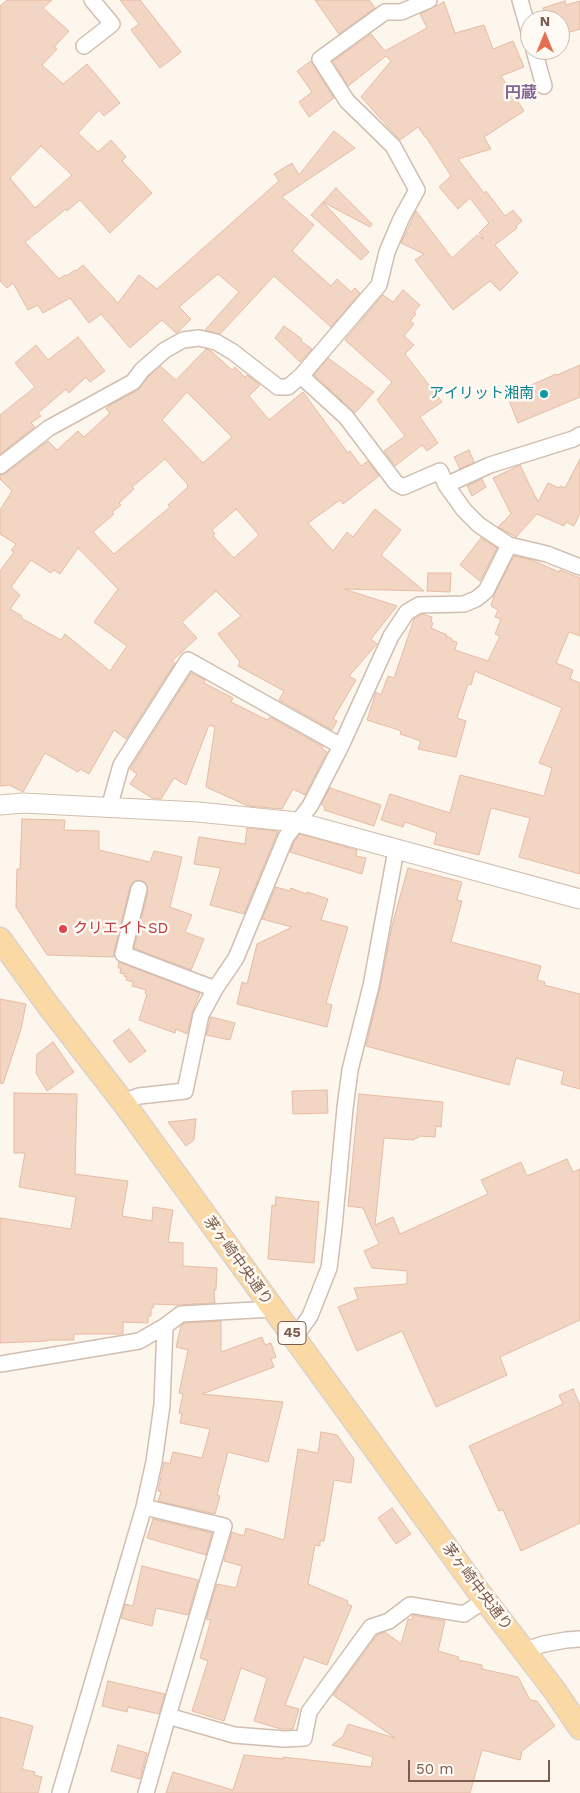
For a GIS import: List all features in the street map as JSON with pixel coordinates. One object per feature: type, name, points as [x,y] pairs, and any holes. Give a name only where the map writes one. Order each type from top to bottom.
[{"type":"main road","name":"茅ヶ崎中央通り","points":[[0,939],[47,1004],[123,1102],[485,1600],[525,1650],[580,1728]]},
{"type":"street","points":[[84,46],[112,24],[92,0]]},
{"type":"street","points":[[0,466],[49,428],[133,382],[142,370],[165,350],[183,340],[198,338],[216,342],[233,352],[278,387],[288,387],[301,376],[379,285],[387,252],[401,219],[417,190],[393,146],[347,101],[320,59],[381,6],[401,12],[430,0]]},
{"type":"street","points":[[537,60],[544,86]]},
{"type":"street","points":[[301,376],[346,417],[396,483],[403,487],[440,471],[446,485],[464,510],[479,525],[509,545],[546,554],[580,567]]},
{"type":"street","points":[[446,485],[490,465],[573,439],[580,435]]},
{"type":"street","points":[[123,1102],[139,1096],[184,1091],[201,1015],[215,989],[236,958],[286,837],[310,806],[391,636],[407,612],[419,605],[464,604],[476,599],[486,591],[509,545]]},
{"type":"street","points":[[109,808],[121,765],[188,660],[340,746]]},
{"type":"street","points":[[0,805],[23,803],[198,812],[254,816],[297,822],[580,899]]},
{"type":"street","points":[[295,1337],[310,1316],[329,1268],[350,1070],[371,986],[396,850]]},
{"type":"street","points":[[139,889],[123,954],[215,989]]},
{"type":"street","points":[[0,1364],[139,1341],[181,1314],[273,1309]]},
{"type":"street","points":[[60,1793],[144,1507],[154,1462],[162,1405],[165,1326]]},
{"type":"street","points":[[144,1507],[224,1526],[146,1793]]},
{"type":"street","points":[[168,1716],[234,1735],[284,1739],[304,1738],[309,1712],[371,1627],[389,1620],[410,1605],[464,1614],[485,1600]]},
{"type":"street","points":[[525,1650],[544,1644],[580,1639]]},
{"type":"building","points":[[7,0],[52,0],[43,8],[69,31],[54,47],[57,49],[42,65],[63,84],[87,64],[120,103],[104,116],[99,110],[78,133],[98,152],[111,140],[126,157],[122,161],[152,193],[110,233],[80,200],[25,242],[59,279],[76,271],[83,265],[118,303],[139,275],[157,289],[279,181],[274,174],[292,163],[299,175],[334,131],[355,148],[282,197],[314,225],[292,251],[331,286],[337,279],[351,292],[355,288],[360,293],[331,327],[274,276],[220,334],[205,330],[239,292],[218,274],[179,307],[191,319],[179,331],[176,333],[162,320],[130,348],[101,314],[89,323],[70,298],[43,313],[38,305],[28,310],[13,283],[7,288],[0,281],[0,6]],"holes":[[[41,146],[72,175],[35,208],[10,178]]]},
{"type":"building","points":[[120,0],[140,0],[181,52],[160,68],[131,30],[139,24]]},
{"type":"building","points":[[315,0],[369,0],[375,8],[339,34]]},
{"type":"building","points":[[565,1],[566,5],[580,1],[580,29],[570,32],[570,10],[544,10],[543,8]]},
{"type":"building","points":[[444,2],[455,33],[484,25],[493,49],[513,41],[524,67],[501,76],[524,111],[484,137],[491,149],[458,159],[484,193],[486,191],[505,216],[513,210],[522,221],[516,226],[517,228],[495,245],[518,273],[500,291],[490,281],[453,310],[415,260],[424,254],[401,243],[416,211],[452,258],[477,235],[484,239],[479,233],[489,223],[470,198],[458,209],[439,187],[451,176],[418,127],[400,140],[361,97],[391,61],[386,56],[348,86],[333,61],[371,34],[385,51],[427,28],[420,14]]},
{"type":"building","points":[[311,61],[334,98],[309,117],[299,102],[312,92],[297,71]]},
{"type":"building","points":[[336,188],[372,224],[370,227],[323,202]]},
{"type":"building","points":[[323,202],[369,252],[361,260],[311,215]]},
{"type":"building","points":[[403,290],[420,305],[410,321],[414,324],[404,336],[414,345],[405,354],[442,402],[420,417],[438,443],[427,451],[422,445],[395,466],[384,451],[405,436],[377,400],[392,382],[345,340],[383,295],[393,302]]},
{"type":"building","points":[[284,326],[312,349],[300,362],[275,338]]},
{"type":"building","points":[[78,337],[105,371],[90,382],[86,377],[69,393],[66,389],[38,413],[41,416],[31,423],[35,427],[0,454],[0,415],[35,387],[15,363],[36,345],[48,360]]},
{"type":"building","points":[[206,349],[211,351],[232,370],[235,367],[245,377],[247,375],[260,385],[249,396],[269,420],[303,392],[348,453],[350,451],[361,466],[368,461],[379,476],[343,504],[340,500],[308,523],[333,551],[347,532],[353,537],[375,509],[401,530],[381,555],[424,591],[344,589],[397,606],[371,639],[377,644],[349,676],[356,680],[333,719],[337,721],[332,730],[279,700],[284,691],[238,666],[240,662],[218,634],[241,616],[216,591],[182,622],[197,638],[172,661],[175,663],[126,739],[114,730],[89,774],[80,769],[78,772],[45,753],[23,792],[9,785],[0,786],[0,571],[14,552],[11,550],[16,544],[0,534],[0,510],[12,491],[0,479],[0,475],[6,473],[48,441],[57,450],[78,431],[84,437],[110,413],[106,409],[110,405],[138,390],[160,366],[176,380]],"holes":[[[187,392],[232,437],[203,463],[162,420]],[[165,459],[188,485],[168,505],[170,507],[114,554],[93,532],[114,514],[112,512],[121,505],[119,503],[134,489],[132,487]],[[236,509],[259,535],[234,558],[213,536],[215,534],[212,530]],[[78,548],[118,589],[94,622],[127,646],[110,671],[65,634],[61,640],[21,618],[22,616],[10,609],[20,595],[11,587],[31,560],[51,573],[54,570],[60,574]]]},
{"type":"building","points":[[328,358],[374,392],[355,413],[314,375]]},
{"type":"building","name":"アイリット湘南","points":[[580,365],[580,397],[518,423],[507,396]]},
{"type":"building","points":[[469,450],[474,462],[460,469],[454,457]]},
{"type":"building","points":[[580,459],[580,513],[574,526],[566,522],[564,526],[537,514],[516,537],[498,527],[511,514],[493,478],[520,465],[538,502],[548,483],[559,488],[560,486],[565,488]]},
{"type":"building","points":[[482,479],[486,487],[472,496],[467,486]]},
{"type":"building","points":[[481,538],[497,548],[480,581],[460,565]]},
{"type":"building","points":[[514,556],[532,560],[559,572],[560,570],[580,578],[580,636],[569,632],[556,663],[573,670],[570,679],[580,683],[580,874],[519,857],[530,818],[491,808],[479,855],[434,844],[437,833],[405,822],[403,827],[381,820],[390,794],[450,813],[460,775],[544,796],[552,768],[539,763],[562,708],[475,671],[471,685],[468,684],[457,718],[466,721],[456,757],[418,749],[421,741],[400,734],[399,730],[367,720],[376,692],[381,695],[388,676],[394,678],[414,619],[422,614],[432,617],[431,622],[433,623],[431,628],[457,642],[455,650],[488,661],[500,636],[495,634],[501,619],[495,617],[498,610],[491,606],[495,593]]},
{"type":"building","points":[[428,573],[451,573],[450,592],[427,591]]},
{"type":"building","points":[[191,673],[205,680],[204,683],[233,698],[231,702],[267,720],[270,717],[323,747],[322,749],[327,752],[305,795],[293,789],[282,809],[248,806],[206,787],[215,727],[209,725],[186,785],[174,778],[161,799],[152,798],[130,784],[137,774],[130,769]]},
{"type":"building","points":[[330,788],[381,805],[374,826],[324,810],[325,807],[321,804]]},
{"type":"building","points":[[22,819],[65,820],[64,830],[99,831],[99,850],[150,862],[154,851],[182,857],[170,907],[192,915],[185,932],[204,939],[191,970],[134,948],[148,891],[146,883],[141,880],[133,882],[130,887],[114,957],[47,955],[16,907],[17,869],[20,869]]},
{"type":"building","points":[[247,828],[278,831],[244,914],[210,905],[221,868],[194,864],[199,837],[245,844]]},
{"type":"building","points":[[300,834],[357,850],[356,856],[366,858],[362,874],[290,852]]},
{"type":"building","points":[[408,868],[462,882],[457,900],[462,901],[451,942],[541,966],[537,980],[545,982],[544,985],[580,994],[580,1089],[561,1084],[564,1071],[516,1058],[509,1085],[366,1046],[392,926]]},
{"type":"building","points":[[276,887],[290,891],[291,888],[328,899],[321,920],[348,927],[326,1003],[332,1005],[327,1027],[237,1004],[242,982],[247,984],[257,944],[292,927],[262,919]]},
{"type":"building","points":[[119,962],[200,993],[192,1013],[187,1034],[176,1029],[175,1033],[139,1020],[147,994],[145,993],[146,990],[132,986],[133,982],[126,980],[125,974],[120,973],[121,968],[118,968]]},
{"type":"building","points":[[0,999],[26,1004],[21,1029],[3,1084],[0,1083]]},
{"type":"building","points":[[211,1017],[235,1023],[230,1040],[206,1035]]},
{"type":"building","points":[[129,1029],[146,1051],[130,1063],[113,1041]]},
{"type":"building","points":[[53,1042],[74,1072],[47,1091],[36,1073],[37,1054]]},
{"type":"building","points":[[327,1090],[328,1113],[293,1114],[292,1091]]},
{"type":"building","points":[[14,1093],[77,1094],[75,1174],[128,1181],[122,1216],[152,1221],[153,1207],[173,1210],[168,1242],[183,1243],[183,1266],[217,1268],[216,1290],[214,1290],[215,1303],[154,1304],[153,1308],[151,1308],[151,1316],[148,1316],[148,1323],[123,1322],[123,1334],[74,1334],[74,1340],[0,1343],[0,1218],[71,1229],[76,1197],[19,1187],[25,1153],[14,1153]]},
{"type":"building","points":[[359,1094],[443,1102],[441,1127],[436,1126],[435,1137],[419,1136],[414,1140],[384,1138],[375,1225],[393,1217],[400,1234],[488,1194],[481,1180],[521,1162],[527,1176],[567,1159],[573,1172],[580,1169],[580,1320],[500,1357],[507,1375],[436,1407],[402,1331],[357,1351],[338,1307],[358,1299],[354,1288],[407,1284],[407,1271],[372,1268],[364,1251],[379,1244],[363,1208],[348,1206]]},
{"type":"building","points":[[196,1119],[194,1140],[186,1146],[168,1122]]},
{"type":"building","points":[[276,1197],[319,1202],[314,1263],[268,1259],[272,1205],[275,1206]]},
{"type":"building","points":[[221,1321],[221,1352],[262,1337],[265,1345],[271,1343],[276,1357],[271,1359],[274,1367],[202,1394],[283,1402],[268,1462],[228,1452],[217,1495],[220,1496],[215,1514],[158,1501],[161,1492],[158,1491],[164,1462],[170,1464],[173,1452],[202,1458],[210,1429],[180,1423],[182,1414],[179,1413],[183,1394],[179,1393],[188,1350],[176,1347],[181,1326],[184,1323]]},
{"type":"building","points":[[573,1389],[580,1405],[580,1523],[521,1551],[503,1510],[499,1511],[469,1446],[563,1404],[559,1395]]},
{"type":"building","points":[[321,1432],[337,1435],[354,1459],[351,1483],[334,1480],[324,1541],[320,1541],[320,1546],[315,1545],[308,1584],[348,1601],[347,1604],[352,1606],[327,1665],[304,1657],[285,1705],[299,1709],[293,1729],[281,1729],[254,1721],[267,1678],[241,1668],[224,1721],[192,1711],[208,1661],[200,1658],[211,1620],[206,1619],[217,1584],[236,1588],[242,1566],[224,1561],[232,1532],[244,1536],[246,1528],[284,1540],[298,1449],[318,1453]]},
{"type":"building","points":[[392,1508],[411,1534],[396,1544],[378,1518]]},
{"type":"building","points":[[153,1519],[212,1533],[206,1555],[147,1538]]},
{"type":"building","points":[[142,1566],[198,1580],[188,1615],[156,1608],[152,1626],[121,1618],[125,1604],[133,1606]]},
{"type":"building","points":[[413,1615],[445,1621],[438,1651],[459,1657],[458,1660],[482,1665],[482,1669],[518,1677],[530,1700],[537,1701],[555,1726],[522,1751],[520,1760],[482,1750],[470,1793],[166,1793],[173,1772],[233,1790],[244,1755],[283,1759],[283,1757],[371,1767],[373,1757],[332,1745],[343,1736],[348,1724],[395,1738],[333,1695],[377,1635],[385,1632],[401,1644],[408,1619],[412,1620]]},
{"type":"building","points":[[108,1681],[165,1694],[159,1714],[128,1707],[127,1712],[102,1706]]},
{"type":"building","points":[[0,1717],[33,1726],[22,1769],[35,1772],[34,1775],[42,1777],[38,1793],[0,1793]]},
{"type":"building","points":[[118,1745],[147,1753],[140,1779],[111,1771]]},
{"type":"place","name":"アイリット湘南","points":[[544,394]]},
{"type":"place","name":"クリエイトSD","points":[[63,929]]},
{"type":"district","name":"円蔵","points":[[521,93]]}]
